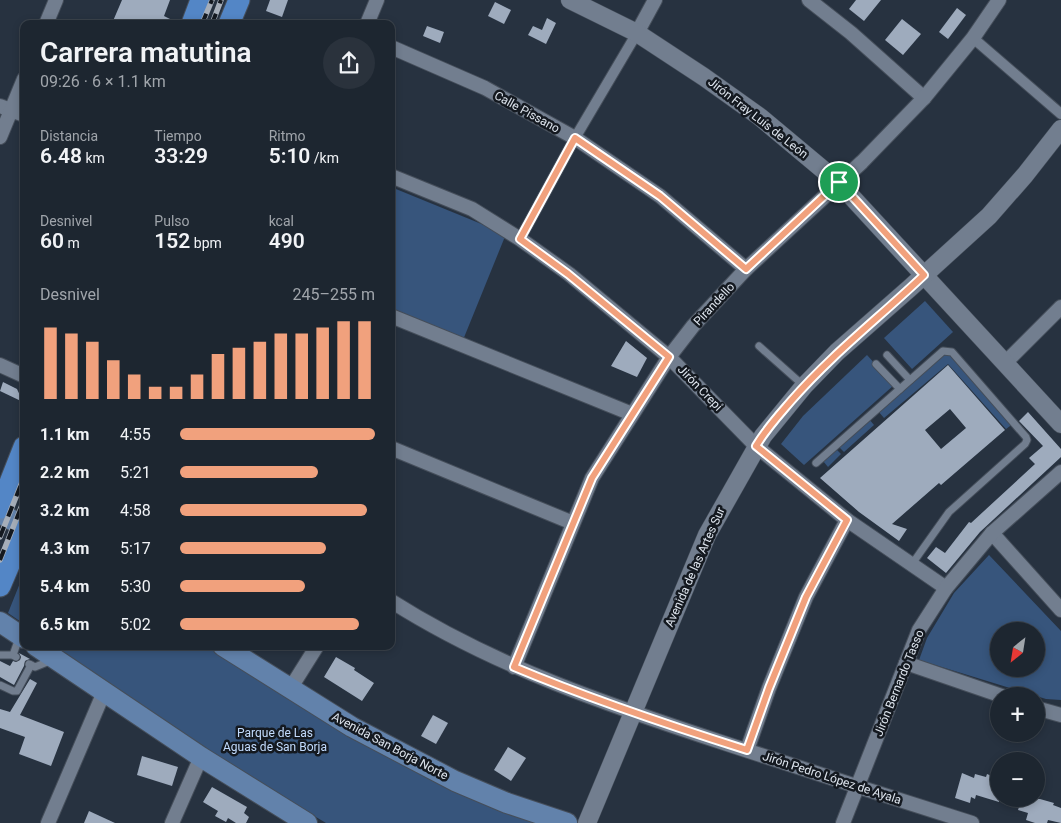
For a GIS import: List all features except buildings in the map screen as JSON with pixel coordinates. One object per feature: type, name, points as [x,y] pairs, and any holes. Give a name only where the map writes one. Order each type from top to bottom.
[{"type":"main road","points":[[194,20],[201,0]]},
{"type":"main road","points":[[230,20],[238,0]]},
{"type":"main road","points":[[0,508],[20,457]]},
{"type":"main road","points":[[0,513],[20,526]]},
{"type":"main road","points":[[0,586],[20,538]]},
{"type":"main road","points":[[0,622],[20,642]]},
{"type":"main road","points":[[28,650],[55,659],[200,757],[307,823]]},
{"type":"main road","name":"Avenida San Borja Norte","points":[[229,650],[352,727],[455,781],[507,803],[567,823]]},
{"type":"street","points":[[369,20],[377,0]]},
{"type":"street","name":"Jirón Fray Luís de León","points":[[570,0],[637,33],[704,76],[760,117],[839,182],[1061,424]]},
{"type":"street","points":[[520,239],[575,138],[656,0]]},
{"type":"street","points":[[809,0],[851,33],[924,98]]},
{"type":"street","points":[[47,20],[51,2]]},
{"type":"street","name":"Pirandello","points":[[514,667],[592,478],[669,357],[693,326],[746,269],[862,162],[924,98],[973,38],[994,2]]},
{"type":"street","points":[[973,38],[1061,114]]},
{"type":"street","name":"Calle Pissano","points":[[395,50],[485,88],[575,138],[660,196],[746,269]]},
{"type":"street","points":[[0,137],[20,89]]},
{"type":"street","name":"Avenida de las Artes Sur","points":[[587,823],[634,714],[707,534],[756,446],[778,416],[837,352],[989,216],[1025,175],[1061,129]]},
{"type":"street","name":"Jirón Crepi","points":[[395,178],[472,209],[520,239],[568,274],[669,357],[756,446],[847,520],[946,588]]},
{"type":"street","points":[[1005,363],[1061,307]]},
{"type":"street","points":[[395,318],[632,414]]},
{"type":"street","points":[[0,365],[20,374]]},
{"type":"street","points":[[395,450],[573,523]]},
{"type":"street","name":"Jirón Bernardo Tasso","points":[[843,823],[919,630],[946,588],[992,533],[1061,472]]},
{"type":"street","points":[[747,750],[769,688],[806,597],[847,520]]},
{"type":"street","points":[[992,533],[1061,610]]},
{"type":"street","name":"Jirón Pedro López de Ayala","points":[[395,603],[514,667],[561,687],[634,714],[972,823]]},
{"type":"street","points":[[290,689],[314,650]]},
{"type":"street","points":[[906,663],[990,692]]},
{"type":"street","points":[[48,823],[104,692]]},
{"type":"street","points":[[1045,711],[1061,715]]},
{"type":"street","points":[[172,823],[200,757]]},
{"type":"lane","points":[[758,346],[804,386]]},
{"type":"lane","points":[[816,463],[943,351],[952,352],[1026,436],[1027,440],[1025,444],[949,512],[912,564]]},
{"type":"lane","points":[[887,355],[910,380]]},
{"type":"lane","points":[[876,364],[900,389]]},
{"type":"lane","points":[[0,654],[14,656],[28,650]]},
{"type":"lane","points":[[0,685],[13,691],[17,690],[28,650]]},
{"type":"green space","points":[[395,189],[506,234],[463,340],[395,312]]},
{"type":"green space","points":[[925,301],[953,332],[912,369],[884,338]]},
{"type":"green space","points":[[950,349],[1014,423],[1006,429],[948,364],[884,418],[878,411]]},
{"type":"green space","points":[[867,355],[894,385],[804,465],[781,444],[803,416]]},
{"type":"green space","points":[[869,419],[874,425],[844,452],[838,446]]},
{"type":"green space","points":[[836,449],[841,454],[828,467],[823,461]]},
{"type":"green space","points":[[989,555],[1061,631],[1061,700],[1045,699],[1045,687],[1007,687],[919,660],[927,638],[954,593]]},
{"type":"green space","points":[[20,583],[20,621],[8,613]]},
{"type":"green space","name":"Parque de Las Aguas de San Borja","points":[[61,650],[215,650],[382,753],[544,823],[326,823],[249,777],[160,719]]},
{"type":"railway","points":[[204,20],[212,0]]},
{"type":"railway","points":[[214,20],[221,0]]},
{"type":"railway","points":[[0,537],[20,487]]},
{"type":"railway","points":[[0,560],[20,510]]},
{"type":"route","points":[[575,138],[660,196],[746,269],[839,182],[924,275],[837,352],[778,416],[756,446],[847,520],[806,597],[769,688],[747,750],[634,714],[514,667],[592,478],[669,357],[615,311],[520,239],[575,138]]}]
